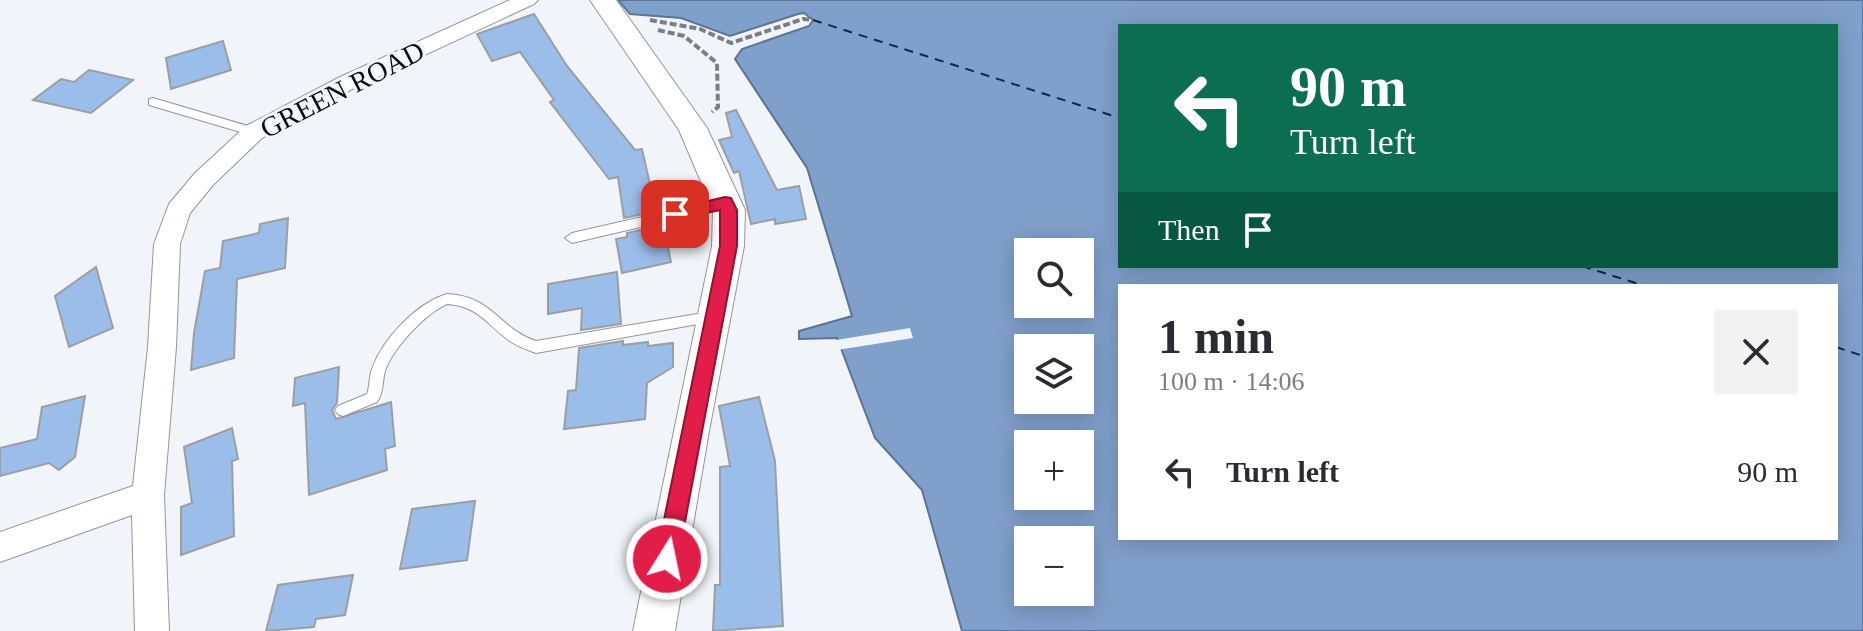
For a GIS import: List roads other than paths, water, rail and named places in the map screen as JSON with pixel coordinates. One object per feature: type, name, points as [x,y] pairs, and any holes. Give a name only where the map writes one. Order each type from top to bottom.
[{"type":"street","name":"GREEN ROAD","points":[[152,631],[148,495],[162,347],[167,244],[178,210],[204,179],[254,132],[348,82],[527,0]]},
{"type":"street","points":[[615,18],[693,128],[729,210],[728,246],[654,631]]},
{"type":"street","points":[[0,547],[148,495]]},
{"type":"lane","points":[[153,102],[254,132]]},
{"type":"lane","points":[[572,238],[725,203]]},
{"type":"lane","points":[[343,410],[370,400],[375,392],[378,371],[389,353],[420,314],[444,299],[468,300],[482,308],[520,344],[536,347],[715,316]]},
{"type":"water","points":[[618,0],[1863,0],[1863,631],[962,631],[922,490],[875,438],[837,338],[799,339],[799,331],[852,316],[807,168],[735,59],[742,49],[809,26],[813,20],[804,13],[798,14],[730,36],[681,18],[630,14]]}]
